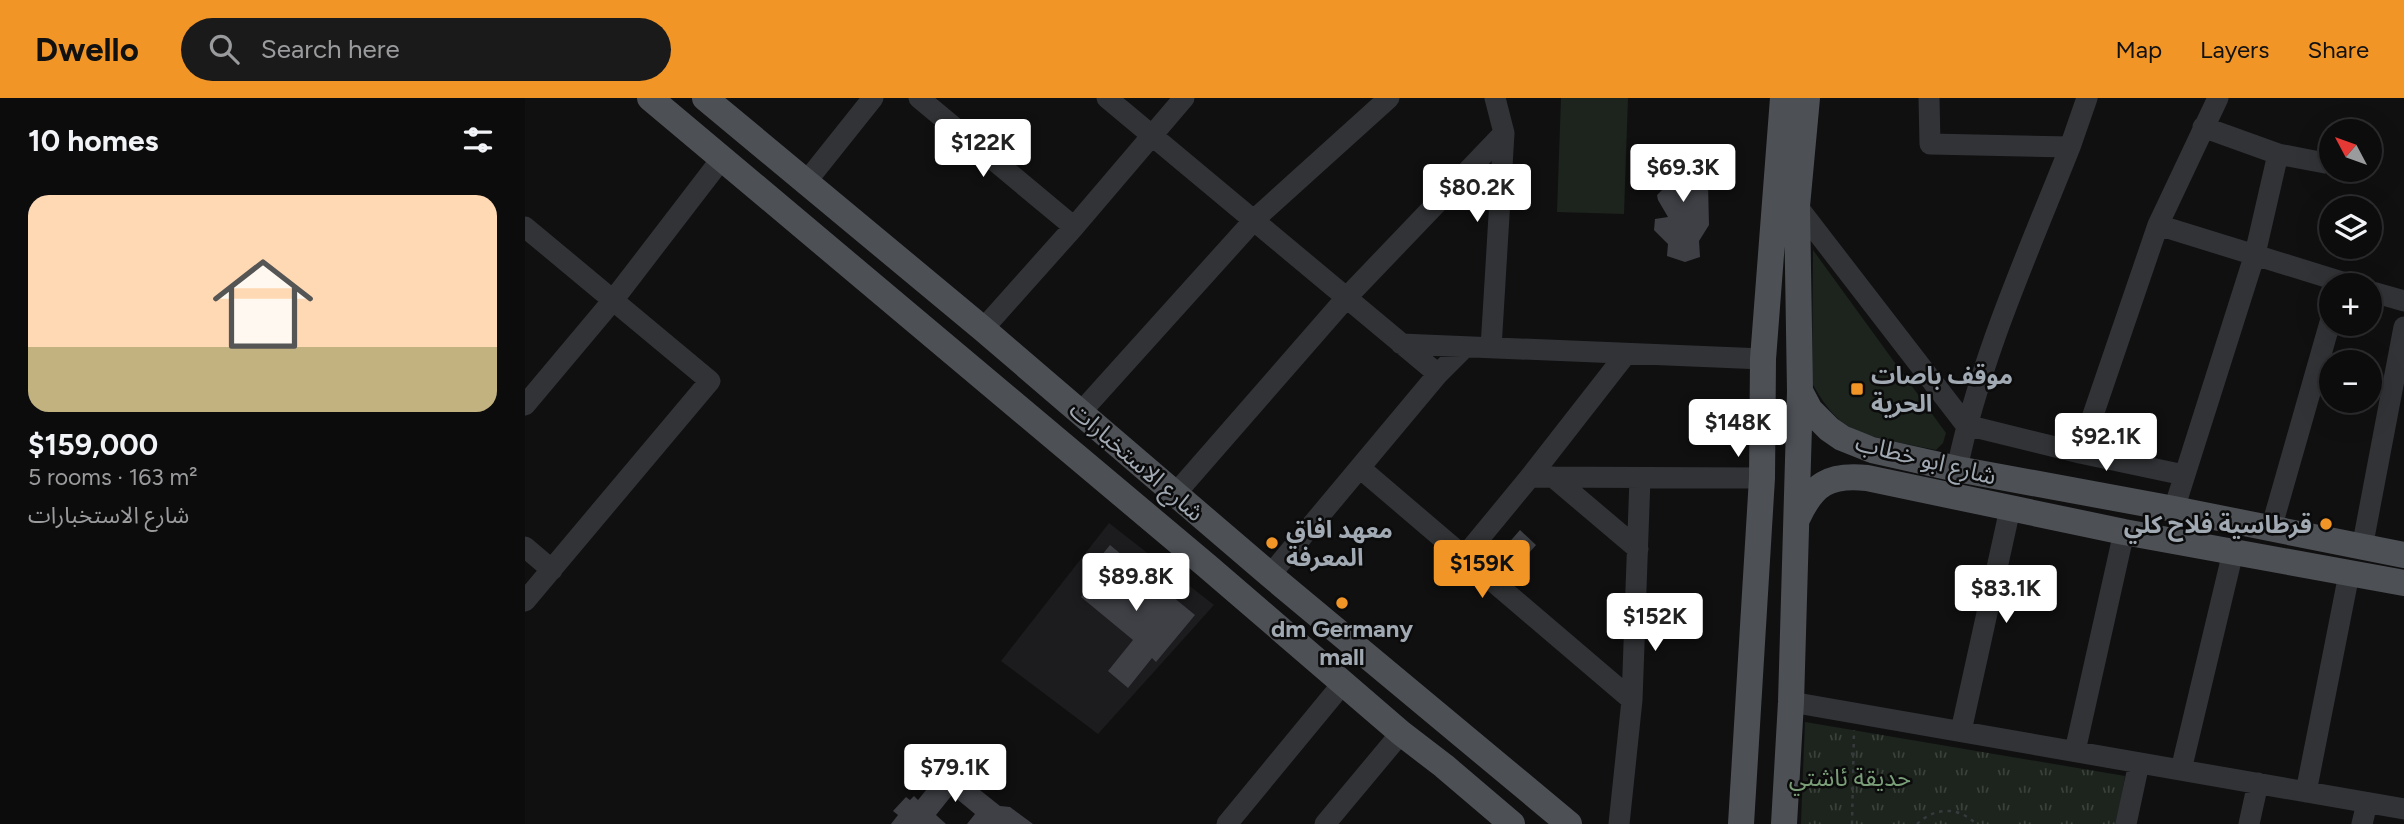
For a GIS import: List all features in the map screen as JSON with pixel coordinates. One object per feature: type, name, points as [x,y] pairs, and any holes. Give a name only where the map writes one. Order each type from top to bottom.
[{"type":"main road","name":"شارع الاستخبارات","points":[[650,98],[1512,824]]},
{"type":"main road","name":"شارع الاستخبارات","points":[[705,98],[1569,824]]},
{"type":"main road","points":[[1741,824],[1762,478],[1763,359],[1783,98]]},
{"type":"main road","points":[[1784,824],[1791,702],[1800,391],[1797,206],[1807,98]]},
{"type":"main road","name":"شارع ابو خطاب","points":[[1800,391],[1810,410],[1829,429],[1842,438],[1872,450],[1957,469],[2404,555]]},
{"type":"main road","points":[[1867,478],[1872,450]]},
{"type":"main road","name":"شارع ابو خطاب","points":[[1797,521],[1808,499],[1828,480],[1847,476],[1867,478],[2010,509],[2404,583]]},
{"type":"main road","points":[[1444,766],[1466,737]]},
{"type":"street","points":[[806,181],[873,98]]},
{"type":"street","points":[[919,98],[1074,227]]},
{"type":"street","points":[[1107,98],[1438,374]]},
{"type":"street","points":[[983,329],[1154,136],[1184,98]]},
{"type":"street","points":[[1081,412],[1255,219],[1389,98]]},
{"type":"street","points":[[1491,348],[1504,133],[1495,98]]},
{"type":"street","points":[[1929,98],[1930,144],[2070,147]]},
{"type":"street","points":[[1957,469],[1966,425],[1985,363],[2087,98]]},
{"type":"street","points":[[2080,453],[2158,225],[2218,98]]},
{"type":"street","points":[[2203,127],[2278,154],[2319,162]]},
{"type":"street","points":[[1176,494],[1347,297],[1504,133]]},
{"type":"street","points":[[2174,509],[2255,254],[2278,154]]},
{"type":"street","points":[[529,392],[614,299],[723,157]]},
{"type":"street","points":[[1797,206],[1966,425],[2184,475]]},
{"type":"street","points":[[2158,225],[2319,275]]},
{"type":"street","points":[[525,227],[710,381],[525,601]]},
{"type":"street","points":[[2382,294],[2404,301]]},
{"type":"street","points":[[2271,529],[2326,336]]},
{"type":"street","points":[[2362,548],[2403,339]]},
{"type":"street","points":[[1401,344],[1763,359]]},
{"type":"street","points":[[1270,575],[1438,374],[1465,347]]},
{"type":"street","points":[[1464,557],[1626,354]]},
{"type":"street","points":[[1360,468],[1632,700]]},
{"type":"street","points":[[1530,477],[1762,478]]},
{"type":"street","points":[[1553,477],[1638,549]]},
{"type":"street","points":[[1619,824],[1632,700],[1640,478]]},
{"type":"street","points":[[1961,731],[2010,509]]},
{"type":"street","points":[[2075,751],[2124,531]]},
{"type":"street","points":[[525,547],[552,570]]},
{"type":"street","points":[[2181,770],[2233,552]]},
{"type":"street","points":[[2306,792],[2349,574]]},
{"type":"street","points":[[1227,824],[1344,682]]},
{"type":"street","points":[[1791,702],[2404,809]]},
{"type":"street","points":[[1325,824],[1401,733]]},
{"type":"street","points":[[2126,824],[2139,763]]},
{"type":"street","points":[[2249,824],[2258,783]]},
{"type":"street","points":[[2363,824],[2367,803]]},
{"type":"path","points":[[1852,824],[1855,713]]},
{"type":"path","points":[[1917,824],[1932,813],[1946,810],[1965,815],[1976,824]]},
{"type":"shaded area","points":[[1109,523],[1214,605],[1098,734],[1001,661]]},
{"type":"green space","points":[[1561,98],[1628,98],[1624,214],[1557,212]]},
{"type":"green space","points":[[1813,250],[1946,433],[1943,443],[1936,450],[1854,430],[1836,416],[1819,395],[1812,383]]},
{"type":"green space","name":"حديقة ئاشتي","points":[[1805,722],[2125,776],[2117,824],[1801,824]]},
{"type":"building","points":[[1679,151],[1689,153],[1712,173],[1712,180],[1708,184],[1709,225],[1699,241],[1700,257],[1685,262],[1667,256],[1668,244],[1654,230],[1655,219],[1668,217],[1657,195],[1666,186],[1658,180],[1657,155]]},
{"type":"building","points":[[1520,530],[1536,545],[1508,577],[1491,563]]},
{"type":"building","points":[[1110,545],[1195,615],[1156,662],[1152,658],[1128,688],[1108,671],[1133,640],[1081,597],[1101,573],[1093,566]]},
{"type":"building","points":[[951,767],[1000,806],[1010,807],[1033,824],[967,824],[975,814],[952,795],[936,815],[946,824],[891,824],[898,815],[893,811],[906,797],[910,800],[914,796],[918,800],[944,768],[948,771]]},
{"type":"place","name":"موقف باصات الحریة","points":[[1857,389]]},
{"type":"place","name":"قرطاسية فلاح كلي","points":[[2326,524]]},
{"type":"place","name":"معهد افاق المعرفة","points":[[1272,543]]},
{"type":"place","name":"dm Germany mall","points":[[1342,603]]}]
